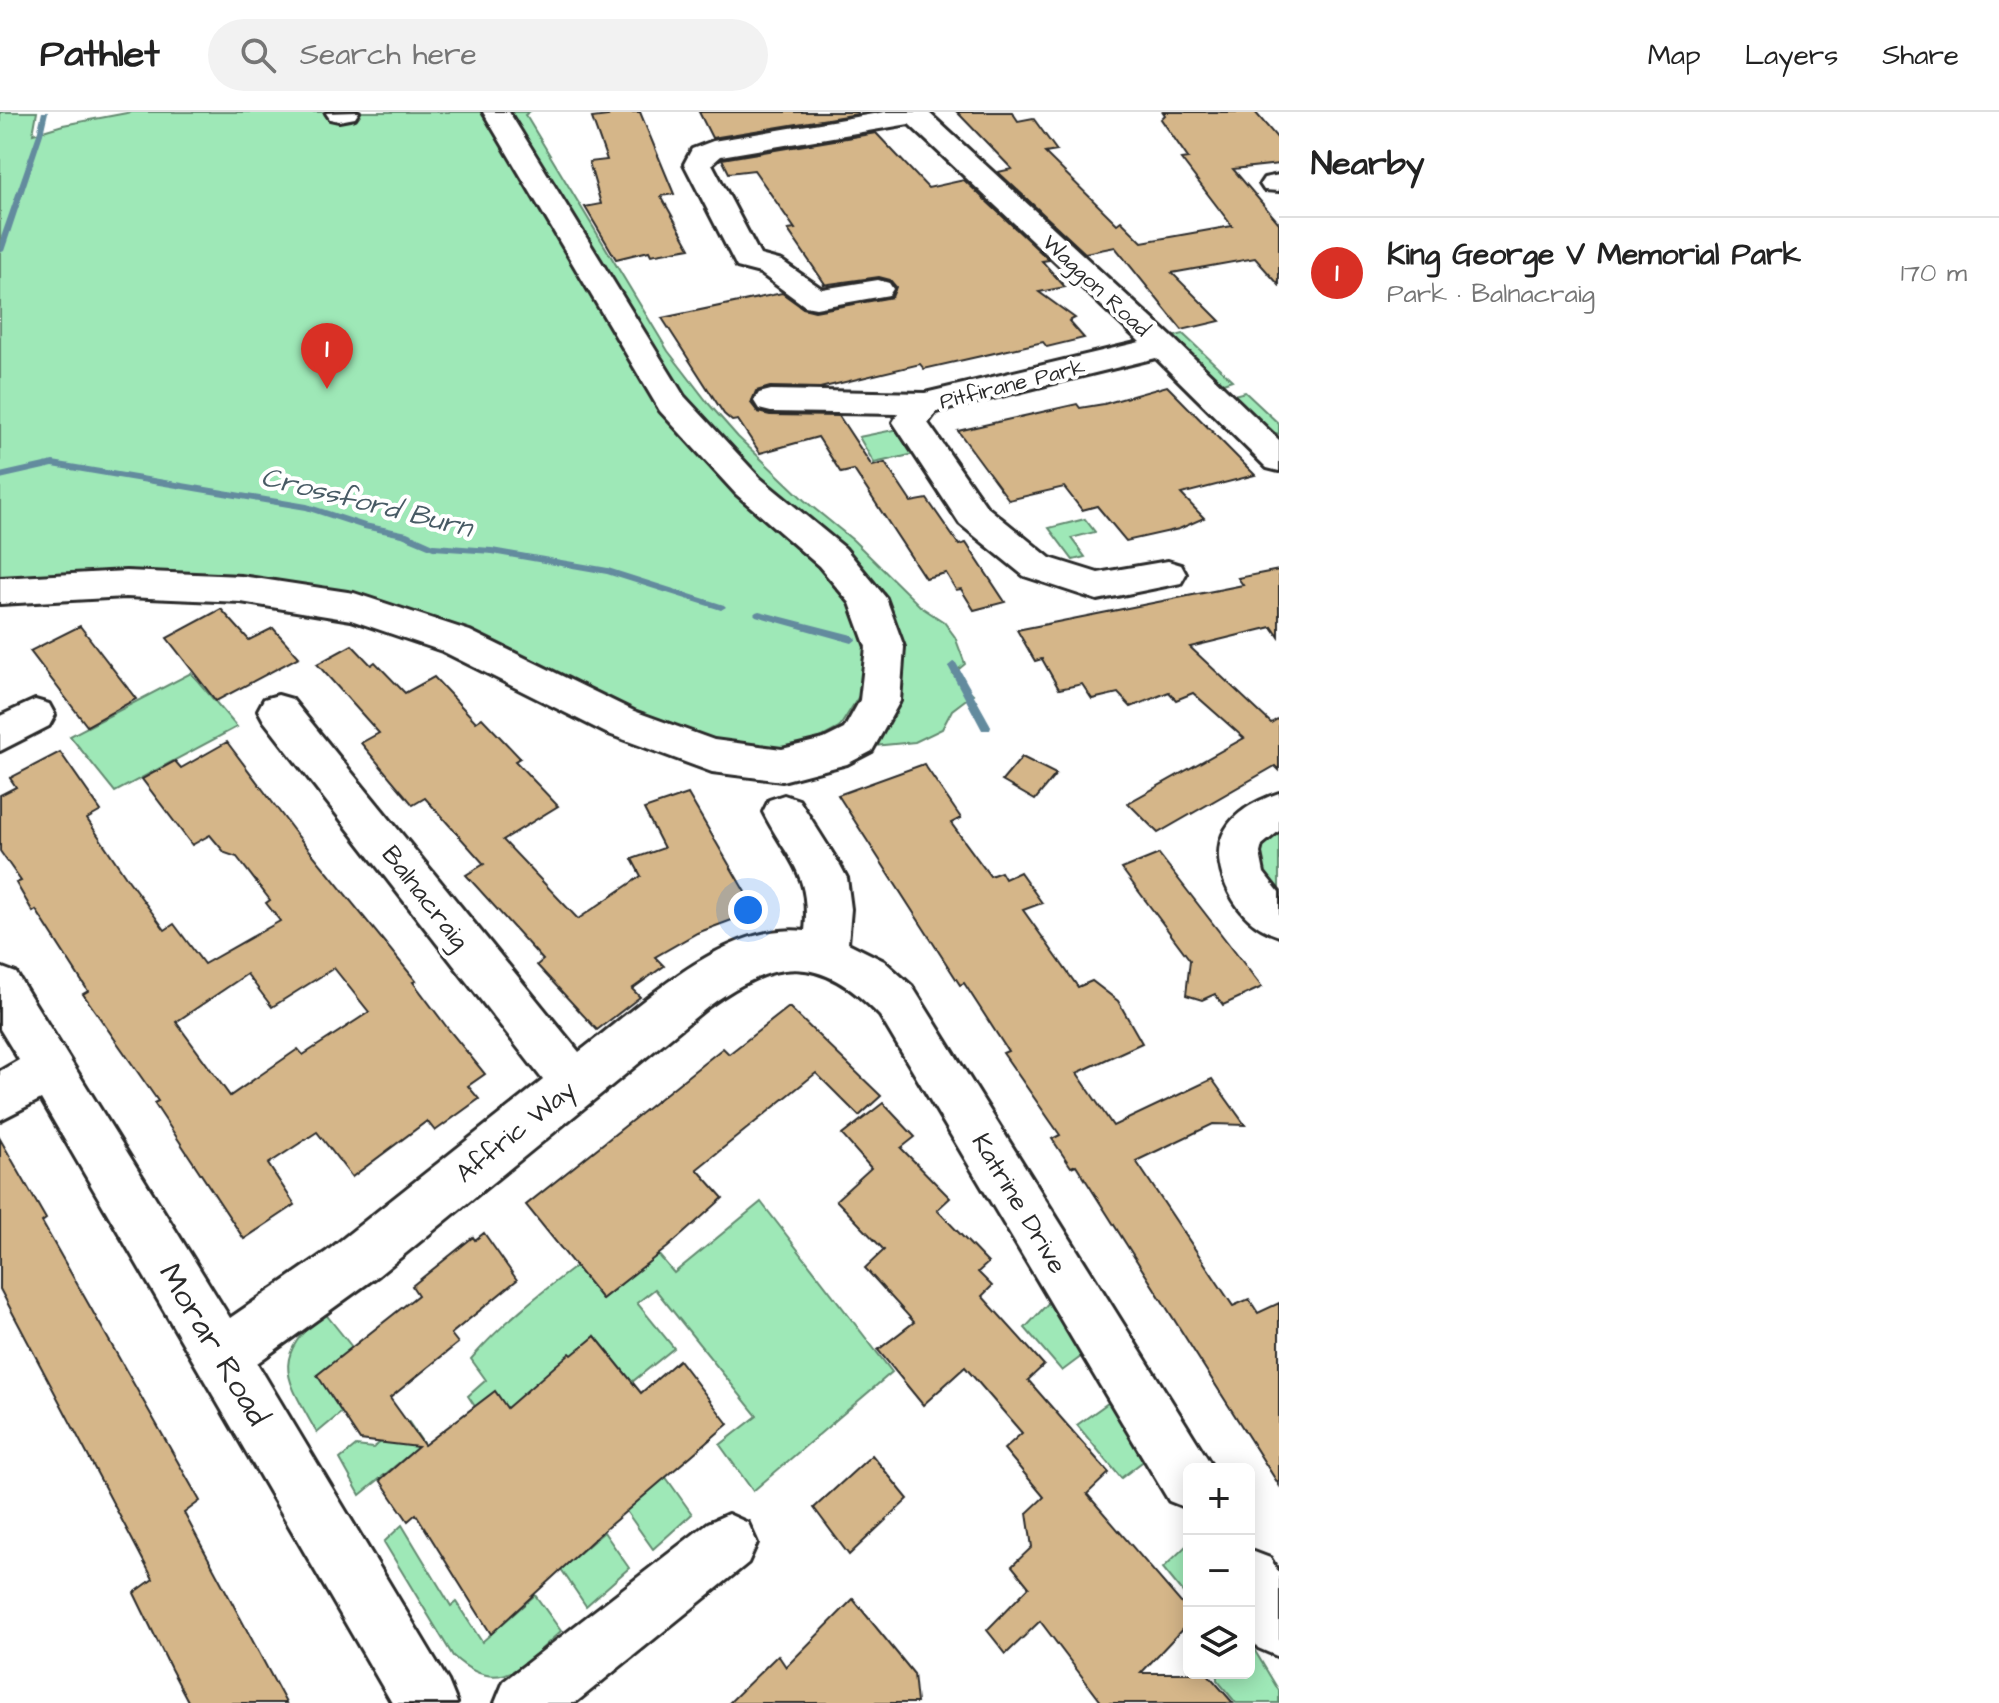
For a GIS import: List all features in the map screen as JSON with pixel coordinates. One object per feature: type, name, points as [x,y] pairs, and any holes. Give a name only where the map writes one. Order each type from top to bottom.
[{"type":"street","points":[[0,591],[126,584],[213,587],[354,607],[456,641],[620,722],[712,756],[782,765],[833,753],[858,740],[880,701],[885,647],[867,598],[832,557],[748,486],[672,403],[496,112]]},
{"type":"street","points":[[878,289],[816,299],[771,267],[748,261],[698,164],[702,155],[713,149],[913,113]]},
{"type":"street","name":"Waggon Road","points":[[913,113],[1276,453]]},
{"type":"street","name":"Pitfirane Park","points":[[1163,346],[925,404],[910,422],[973,515],[1037,567],[1097,587],[1168,574]]},
{"type":"street","points":[[771,401],[925,404]]},
{"type":"street","name":"Balnacraig","points":[[278,710],[574,1083]]},
{"type":"street","points":[[1279,810],[1260,821],[1240,842],[1240,862],[1249,889],[1279,917]]},
{"type":"street","points":[[784,812],[825,878],[829,909],[825,955]]},
{"type":"street","name":"Affric Way","points":[[222,1355],[358,1259],[574,1083],[736,963],[787,950],[825,955]]},
{"type":"street","name":"Katrine Drive","points":[[825,955],[852,963],[879,981],[896,1001],[1183,1471]]},
{"type":"street","name":"Morar Road","points":[[0,987],[222,1355],[426,1703]]},
{"type":"street","points":[[0,1097],[49,1068]]},
{"type":"street","points":[[526,1703],[728,1543]]},
{"type":"street","points":[[1255,1589],[1279,1627]]},
{"type":"green space","points":[[0,112],[37,112],[33,134],[132,112],[490,112],[630,350],[858,600],[871,638],[859,696],[839,728],[815,741],[780,750],[719,742],[627,711],[360,596],[0,580]]},
{"type":"green space","points":[[503,112],[529,112],[525,115],[668,351],[708,403],[738,437],[804,500],[853,540],[921,607],[944,622],[955,637],[965,664],[953,674],[973,694],[952,710],[942,729],[915,742],[873,746],[901,704],[902,648],[764,482],[700,421],[647,345]]},
{"type":"green space","points":[[1183,334],[1232,380],[1217,385],[1168,338]]},
{"type":"green space","points":[[1245,392],[1279,424],[1279,434],[1268,431],[1230,396]]},
{"type":"green space","points":[[903,428],[919,453],[874,463],[859,437]]},
{"type":"green space","points":[[1085,519],[1095,532],[1071,538],[1085,557],[1073,560],[1049,528]]},
{"type":"green space","points":[[191,673],[237,727],[115,792],[70,736]]},
{"type":"green space","points":[[1279,830],[1279,898],[1257,863],[1261,842]]},
{"type":"green space","points":[[761,1202],[892,1372],[753,1491],[720,1445],[757,1416],[655,1289],[637,1303],[674,1348],[632,1382],[595,1336],[548,1441],[486,1423],[468,1396],[486,1380],[471,1359],[534,1299],[576,1266],[602,1299],[621,1284],[635,1227],[674,1273]]},
{"type":"green space","points":[[1052,1299],[1090,1350],[1062,1371],[1025,1328]]},
{"type":"green space","points":[[324,1312],[352,1347],[342,1412],[317,1433],[297,1397],[288,1370],[295,1343]]},
{"type":"green space","points":[[1115,1398],[1150,1456],[1121,1478],[1077,1425]]},
{"type":"green space","points":[[408,1421],[423,1443],[360,1495],[340,1459],[356,1446],[373,1448]]},
{"type":"green space","points":[[665,1476],[692,1514],[653,1549],[626,1511]]},
{"type":"green space","points":[[402,1525],[451,1606],[456,1602],[482,1642],[535,1595],[561,1631],[511,1672],[498,1676],[484,1675],[470,1669],[453,1656],[384,1542]]},
{"type":"green space","points":[[604,1532],[629,1568],[586,1606],[561,1569]]},
{"type":"green space","points":[[1183,1549],[1183,1593],[1163,1568]]},
{"type":"green space","points":[[1255,1651],[1279,1691],[1279,1703],[1236,1703],[1217,1680],[1255,1679]]},
{"type":"building","points":[[606,112],[640,112],[674,194],[661,196],[690,248],[651,255],[649,251],[616,259],[585,207],[601,204],[589,162],[607,160],[592,118],[608,116]]},
{"type":"building","points":[[699,112],[857,112],[858,114],[712,138]]},
{"type":"building","points":[[957,112],[1012,112],[1018,121],[1033,118],[1057,151],[1045,153],[1117,224],[1121,221],[1142,242],[1232,226],[1181,159],[1188,158],[1161,119],[1165,115],[1163,112],[1255,112],[1279,140],[1279,164],[1233,169],[1279,223],[1279,285],[1255,258],[1172,273],[1220,321],[1182,330],[1115,247],[1085,253],[998,172],[1012,169]]},
{"type":"building","points":[[876,133],[928,188],[964,180],[1049,260],[1042,261],[1065,287],[1039,292],[1075,318],[1069,321],[1084,338],[1047,347],[1043,342],[924,369],[920,364],[820,388],[770,387],[756,391],[751,403],[758,412],[770,415],[839,416],[872,466],[885,463],[911,502],[927,499],[959,545],[966,543],[1005,602],[974,610],[946,573],[925,578],[854,470],[841,473],[818,437],[760,453],[738,420],[732,421],[724,414],[662,318],[782,293],[803,308],[815,311],[892,297],[896,287],[890,280],[879,277],[822,285],[825,284],[788,230],[795,229],[754,170],[729,173],[722,159]]},
{"type":"building","points":[[1167,386],[1255,475],[1181,494],[1204,518],[1179,529],[1126,541],[1097,506],[1082,510],[1064,487],[1009,500],[958,431],[1077,404],[1080,408],[1104,404]]},
{"type":"building","points":[[1279,570],[1279,637],[1272,627],[1190,647],[1271,723],[1279,718],[1279,770],[1275,766],[1158,833],[1128,803],[1244,738],[1193,693],[1176,700],[1169,692],[1131,707],[1118,693],[1092,699],[1082,684],[1059,689],[1042,659],[1035,661],[1017,630],[1243,585],[1238,578]]},
{"type":"building","points":[[221,609],[249,640],[273,628],[299,657],[216,701],[167,638]]},
{"type":"building","points":[[80,626],[136,699],[87,726],[30,651]]},
{"type":"building","points":[[352,645],[371,665],[375,662],[405,693],[434,677],[476,722],[482,718],[520,758],[515,761],[558,806],[503,840],[578,919],[641,876],[632,859],[664,848],[644,809],[688,794],[756,911],[697,933],[655,957],[664,966],[632,989],[640,997],[597,1030],[537,965],[543,960],[466,875],[484,864],[425,798],[413,805],[361,743],[379,733],[317,664]]},
{"type":"building","points":[[227,742],[297,835],[416,981],[413,982],[485,1074],[468,1086],[479,1099],[435,1131],[427,1121],[352,1177],[317,1132],[268,1164],[295,1205],[244,1239],[154,1103],[158,1101],[83,994],[88,991],[36,910],[33,912],[16,883],[21,881],[0,851],[0,795],[16,787],[10,778],[60,752],[101,811],[87,819],[126,877],[165,930],[174,924],[204,964],[280,921],[266,903],[270,900],[237,857],[225,853],[210,835],[192,845],[142,779],[175,761],[181,768]],"holes":[[[334,968],[369,1012],[303,1055],[298,1049],[230,1096],[176,1022],[247,974],[272,1007]]]},
{"type":"building","points":[[1022,757],[1056,774],[1035,800],[1002,781]]},
{"type":"building","points":[[924,764],[961,818],[951,823],[990,876],[1001,872],[1005,879],[1020,872],[1042,903],[1023,910],[1078,987],[1092,981],[1118,1001],[1142,1043],[1077,1073],[1113,1126],[1212,1079],[1245,1125],[1213,1124],[1136,1161],[1233,1306],[1249,1299],[1258,1313],[1279,1303],[1279,1485],[1076,1165],[1071,1167],[1052,1139],[1060,1135],[1003,1053],[1008,1051],[964,983],[960,985],[838,795]]},
{"type":"building","points":[[1159,854],[1262,987],[1223,1005],[1215,994],[1202,1000],[1186,995],[1190,960],[1122,869]]},
{"type":"building","points":[[789,1007],[881,1096],[859,1116],[816,1073],[697,1169],[723,1198],[602,1299],[526,1205],[723,1048],[729,1054]]},
{"type":"building","points":[[883,1103],[915,1137],[901,1148],[950,1198],[937,1210],[988,1263],[978,1272],[992,1286],[982,1296],[1044,1365],[1028,1380],[1109,1473],[1087,1494],[1183,1605],[1183,1628],[1141,1673],[1183,1673],[1183,1679],[1212,1679],[1233,1703],[1102,1703],[1040,1621],[1006,1654],[987,1630],[1029,1587],[1012,1566],[1032,1547],[1027,1513],[1044,1497],[1004,1449],[1022,1433],[965,1367],[923,1405],[878,1350],[914,1322],[865,1268],[884,1250],[836,1200],[871,1168],[842,1135]]},
{"type":"building","points":[[0,1139],[46,1219],[42,1222],[200,1501],[184,1513],[286,1703],[189,1703],[171,1669],[134,1593],[153,1579],[0,1289]]},
{"type":"building","points":[[484,1233],[517,1280],[451,1334],[458,1343],[390,1398],[424,1445],[495,1391],[507,1408],[570,1353],[572,1355],[595,1336],[641,1393],[679,1360],[728,1424],[603,1531],[491,1634],[416,1514],[408,1521],[380,1480],[418,1447],[360,1440],[317,1375],[418,1295],[412,1286],[473,1237],[475,1240]]},
{"type":"building","points":[[872,1455],[908,1499],[849,1555],[814,1508]]},
{"type":"building","points":[[853,1599],[914,1674],[917,1703],[729,1703],[778,1655],[786,1667]]},
{"type":"waterway","name":"Crossford Burn","points":[[0,251],[45,112]]},
{"type":"waterway","name":"Crossford Burn","points":[[0,476],[53,464],[307,507],[364,526],[404,534],[433,547],[492,551],[608,571],[721,607]]},
{"type":"waterway","name":"Crossford Burn","points":[[759,614],[852,639]]},
{"type":"waterway","name":"Crossford Burn","points":[[953,666],[986,727]]},
{"type":"place","name":"King George V Memorial Park","points":[[327,389]]}]
